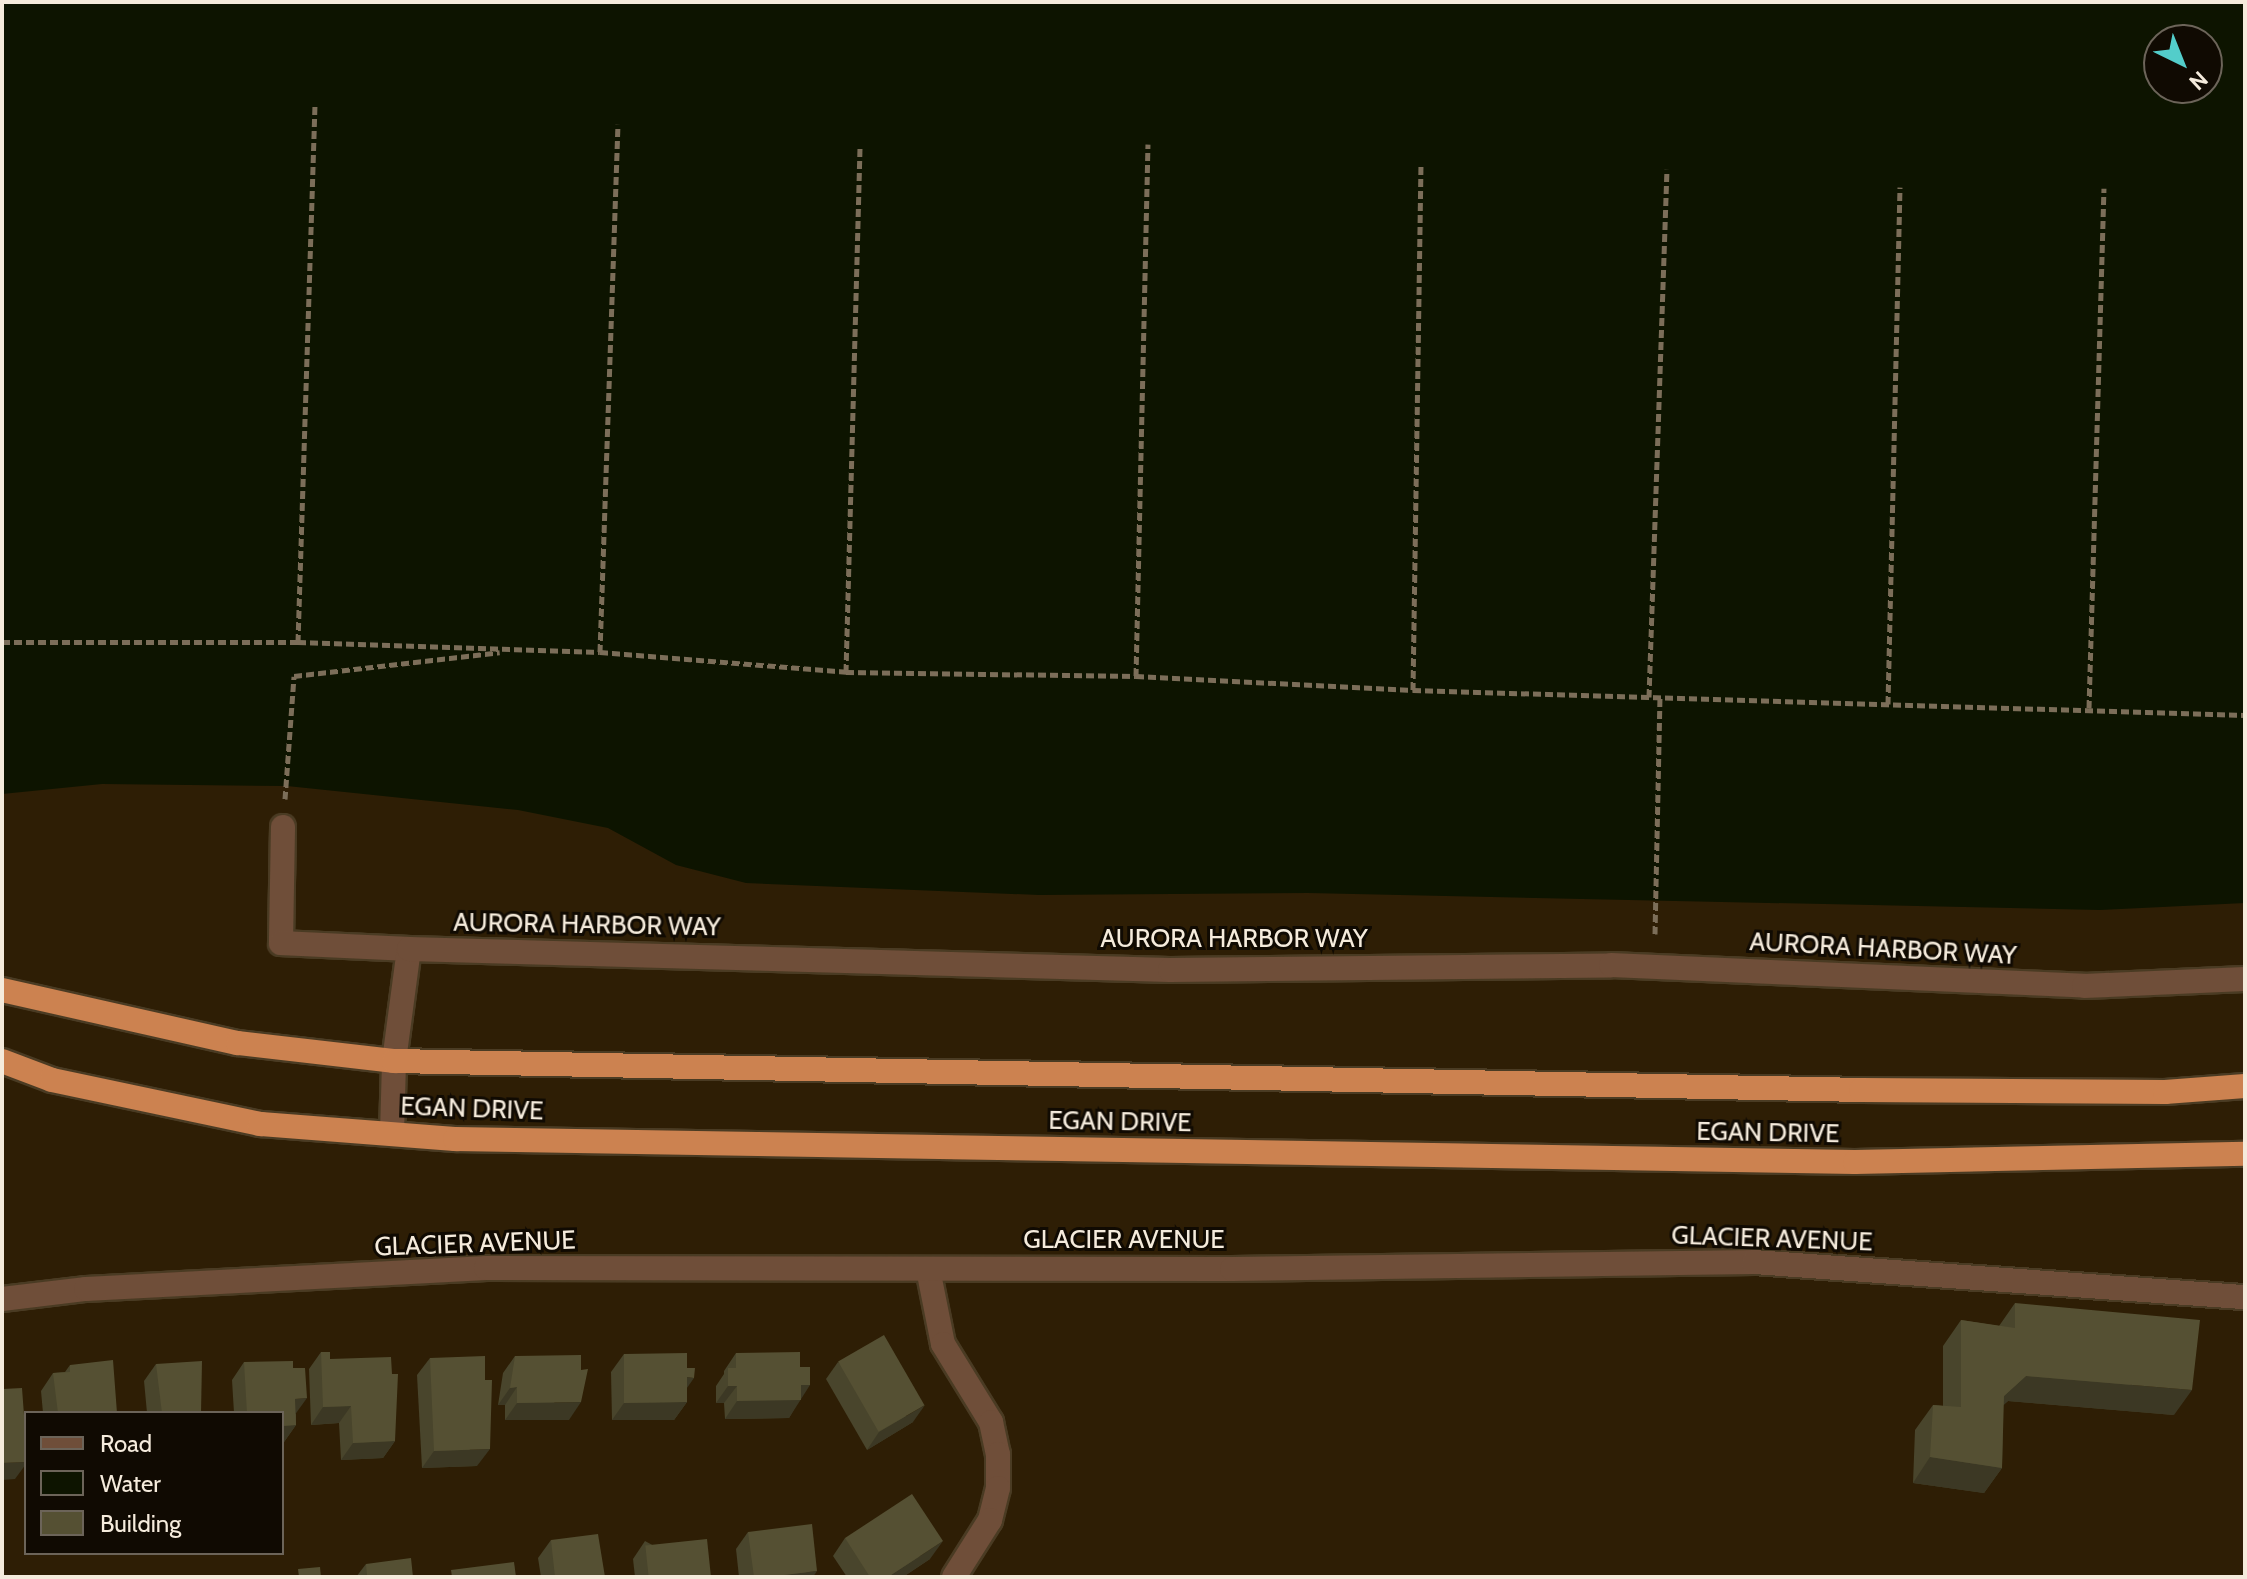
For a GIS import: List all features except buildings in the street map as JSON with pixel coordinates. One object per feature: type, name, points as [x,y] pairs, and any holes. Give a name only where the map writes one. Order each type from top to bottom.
[{"type":"highway","name":"EGAN DRIVE","points":[[2,990],[238,1043],[394,1061],[1845,1089],[2165,1092],[2245,1086]]},
{"type":"highway","name":"EGAN DRIVE","points":[[2,1061],[52,1080],[260,1124],[392,1134],[1855,1162],[2245,1154]]},
{"type":"street","name":"AURORA HARBOR WAY","points":[[283,827],[281,943],[1170,970],[1611,965],[2084,986],[2245,979]]},
{"type":"street","points":[[392,1134],[394,1061],[409,949]]},
{"type":"street","name":"GLACIER AVENUE","points":[[2,1299],[86,1289],[486,1268],[928,1269],[1754,1262],[2245,1297]]},
{"type":"street","points":[[928,1269],[943,1344],[991,1422],[998,1454],[998,1488],[976,1549],[954,1577]]},
{"type":"path","points":[[298,642],[315,105]]},
{"type":"path","points":[[600,652],[618,124]]},
{"type":"path","points":[[1136,676],[1148,144]]},
{"type":"path","points":[[846,672],[860,147]]},
{"type":"path","points":[[1413,690],[1421,163]]},
{"type":"path","points":[[1649,697],[1667,169]]},
{"type":"path","points":[[1888,704],[1900,187]]},
{"type":"path","points":[[2089,708],[2104,188]]},
{"type":"path","points":[[2,642],[298,642],[600,652],[846,672],[1136,676],[1413,690],[2245,715]]},
{"type":"path","points":[[283,827],[294,676],[519,650]]},
{"type":"path","points":[[1655,939],[1660,697]]},
{"type":"water","points":[[2,2],[2245,2],[2245,903],[2100,910],[1308,893],[1039,895],[746,883],[676,865],[608,828],[518,810],[287,786],[102,784],[2,794]]}]
